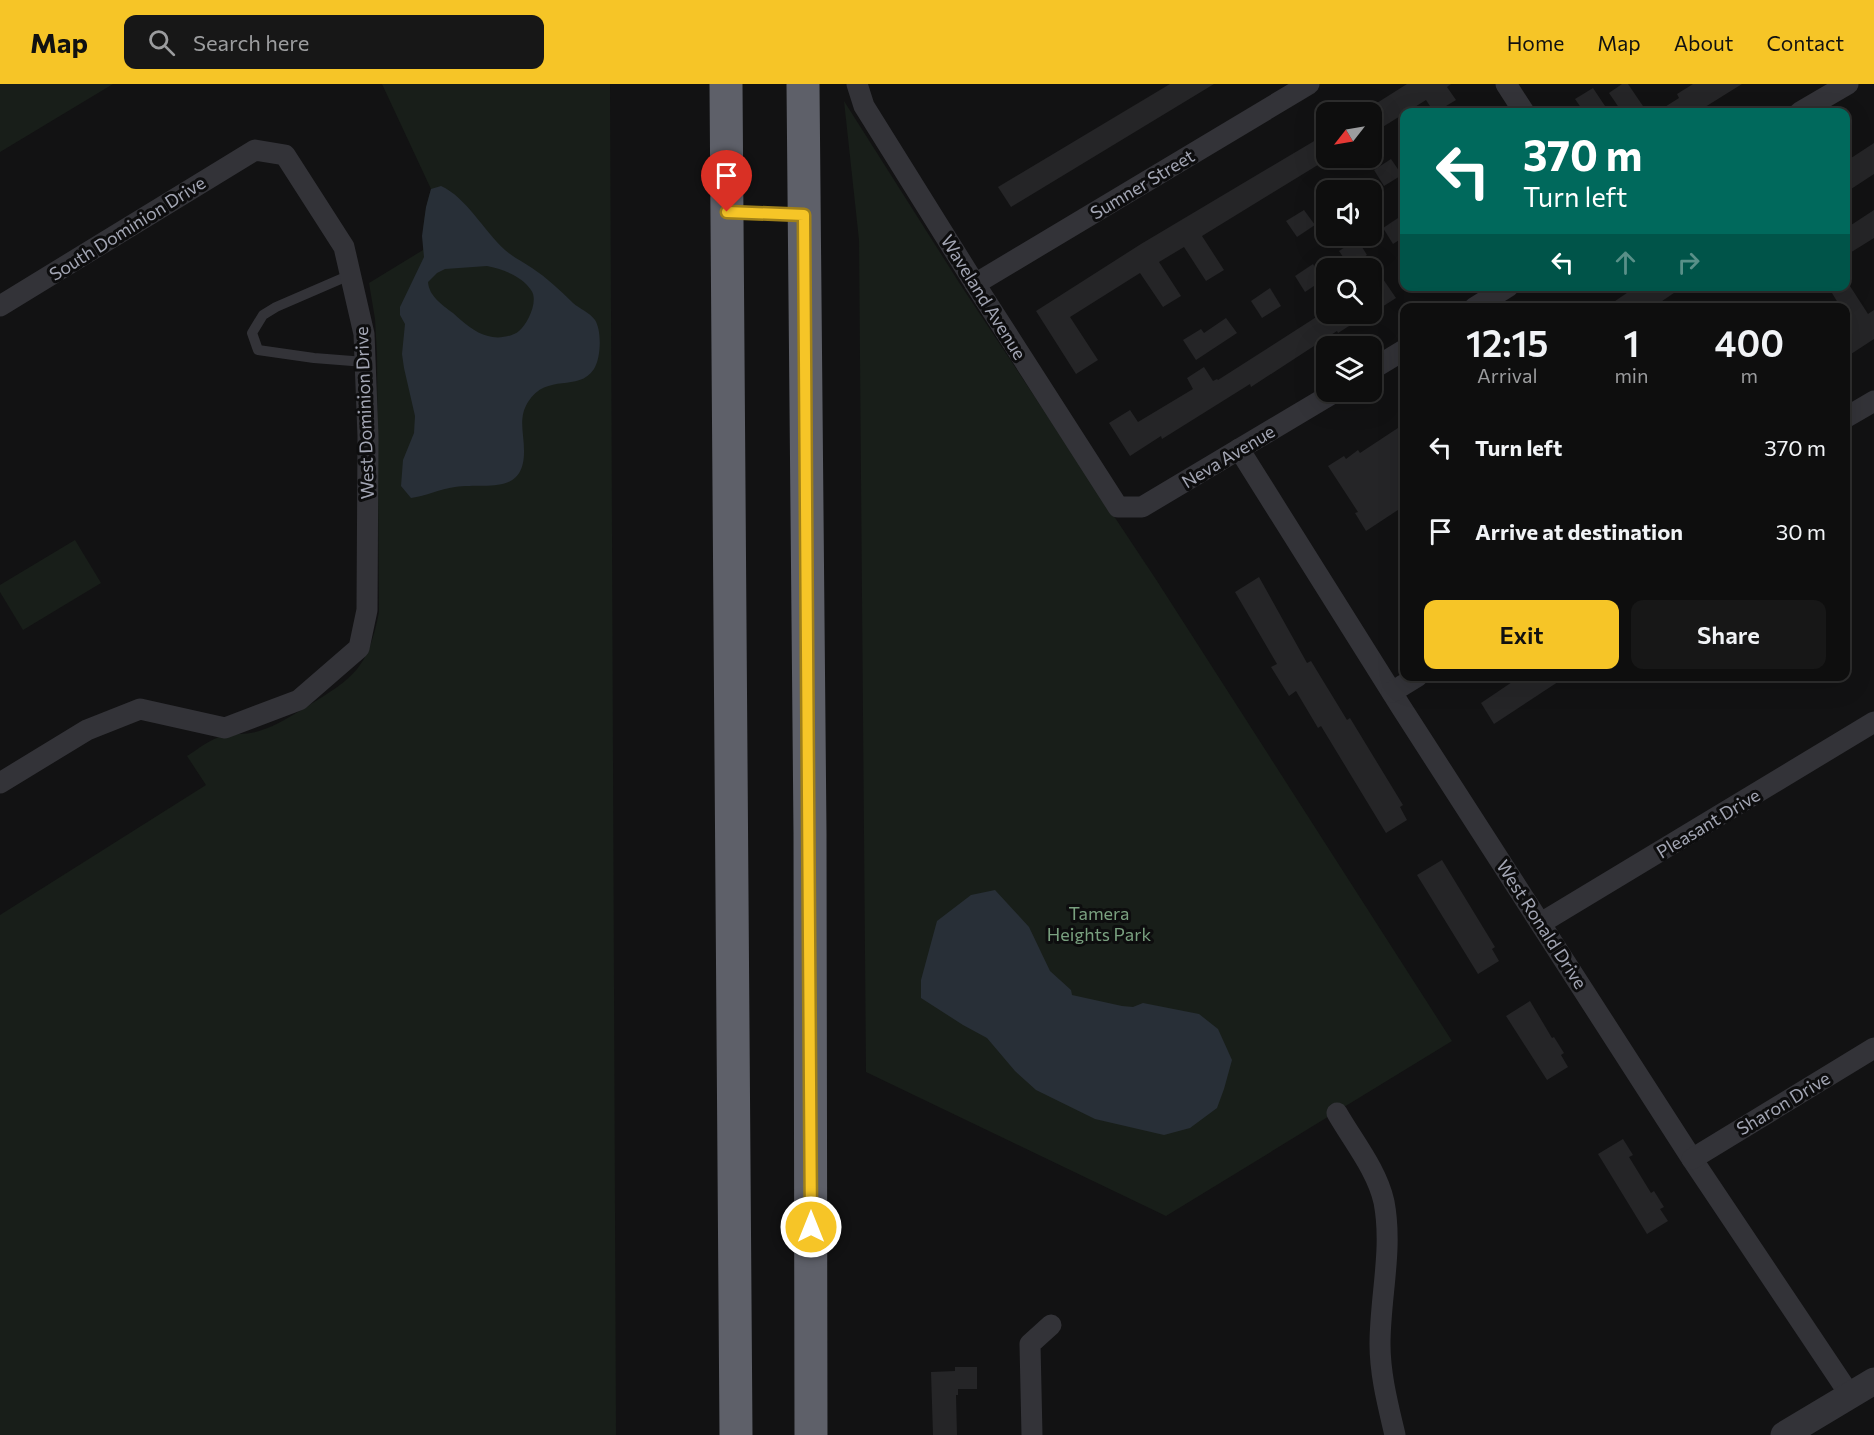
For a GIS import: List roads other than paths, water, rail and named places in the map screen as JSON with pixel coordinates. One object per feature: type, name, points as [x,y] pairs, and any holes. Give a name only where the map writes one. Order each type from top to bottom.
[{"type":"highway","points":[[726,84],[736,1435]]},
{"type":"highway","points":[[803,84],[810,833],[811,1435]]},
{"type":"street","name":"Waveland Avenue","points":[[857,84],[864,106],[1118,507]]},
{"type":"street","name":"Sumner Street","points":[[975,284],[1309,84]]},
{"type":"street","points":[[1506,84],[1521,108]]},
{"type":"street","points":[[1807,108],[1848,84]]},
{"type":"street","name":"West Dominion Drive","points":[[0,783],[87,730],[140,709],[225,728],[299,700],[359,648],[367,610],[368,436],[364,334],[344,247],[285,155],[255,150]]},
{"type":"street","name":"South Dominion Drive","points":[[0,306],[255,150]]},
{"type":"street","points":[[1482,303],[1501,291]]},
{"type":"street","points":[[1382,363],[1400,352]]},
{"type":"street","points":[[1850,415],[1874,401]]},
{"type":"street","name":"Neva Avenue","points":[[1118,507],[1142,507],[1318,402]]},
{"type":"street","name":"West Ronald Drive","points":[[1239,449],[1692,1159],[1850,1395]]},
{"type":"street","points":[[1392,692],[1410,681]]},
{"type":"street","name":"Pleasant Drive","points":[[1541,923],[1874,722]]},
{"type":"street","name":"Sharon Drive","points":[[1692,1159],[1874,1048]]},
{"type":"street","points":[[1337,1113],[1376,1179],[1384,1203],[1387,1254],[1380,1342],[1381,1368],[1395,1435]]},
{"type":"street","points":[[1032,1435],[1030,1344],[1051,1325]]},
{"type":"street","points":[[1784,1435],[1874,1381]]},
{"type":"lane","points":[[727,212],[804,215]]},
{"type":"lane","points":[[350,275],[276,307],[263,315],[252,333],[258,350],[365,362]]},
{"type":"park label","name":"Tamera Heights Park","points":[[1099,923]]}]
